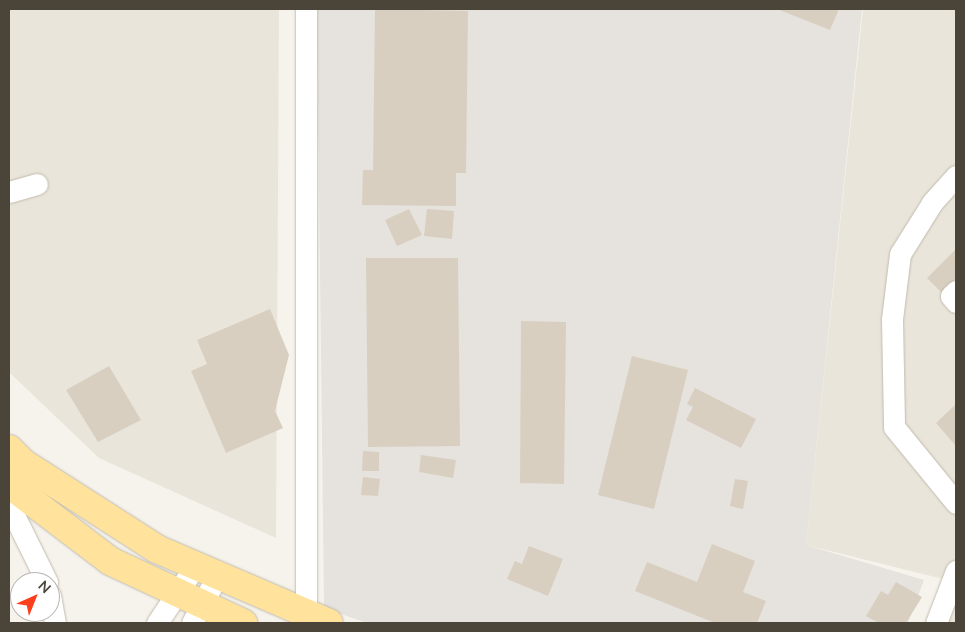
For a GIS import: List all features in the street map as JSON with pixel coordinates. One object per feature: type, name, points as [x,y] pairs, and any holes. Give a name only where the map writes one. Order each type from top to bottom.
[{"type":"main road","points":[[9,449],[23,463],[156,549],[318,619]]},
{"type":"main road","points":[[9,484],[110,561],[191,607],[243,623]]},
{"type":"street","points":[[306,9],[318,619]]},
{"type":"street","points":[[956,176],[932,203],[900,254],[892,318],[894,427],[956,502]]},
{"type":"street","points":[[9,192],[37,184]]},
{"type":"street","points":[[956,291],[951,296],[956,302]]},
{"type":"street","points":[[9,505],[42,572]]},
{"type":"street","points":[[156,623],[191,607],[206,571]]},
{"type":"street","points":[[936,623],[956,571]]},
{"type":"shaded area","points":[[9,9],[279,9],[276,538],[99,458],[9,372]]},
{"type":"shaded area","points":[[317,9],[862,9],[806,545],[924,580],[908,623],[367,623],[324,608]]},
{"type":"shaded area","points":[[863,9],[956,9],[956,623],[930,623],[943,579],[806,545]]},
{"type":"building","points":[[375,9],[468,11],[466,173],[456,173],[456,206],[362,205],[363,170],[373,170]]},
{"type":"building","points":[[777,9],[839,9],[830,30]]},
{"type":"building","points":[[409,209],[422,235],[397,246],[385,220]]},
{"type":"building","points":[[427,209],[454,211],[452,239],[424,236]]},
{"type":"building","points":[[956,249],[956,292],[948,299],[927,278]]},
{"type":"building","points":[[366,258],[458,258],[460,446],[368,447]]},
{"type":"building","points":[[270,309],[289,355],[275,411],[283,428],[226,453],[191,371],[207,364],[197,340]]},
{"type":"building","points":[[521,321],[566,322],[564,484],[520,483]]},
{"type":"building","points":[[632,356],[688,370],[654,509],[598,495]]},
{"type":"building","points":[[109,366],[141,420],[98,442],[66,390]]},
{"type":"building","points":[[695,388],[756,419],[741,448],[686,420],[693,407],[687,404]]},
{"type":"building","points":[[956,404],[956,446],[936,423]]},
{"type":"building","points":[[363,451],[379,452],[379,471],[362,471]]},
{"type":"building","points":[[421,455],[456,460],[453,478],[419,472]]},
{"type":"building","points":[[363,477],[380,479],[378,496],[361,495]]},
{"type":"building","points":[[735,479],[748,481],[743,509],[730,506]]},
{"type":"building","points":[[712,544],[755,561],[743,592],[766,601],[757,623],[715,623],[635,591],[647,562],[697,582]]},
{"type":"building","points":[[529,546],[563,559],[548,596],[507,579],[515,561],[522,564]]},
{"type":"building","points":[[896,582],[922,597],[906,623],[879,623],[866,616],[881,591],[888,595]]}]
